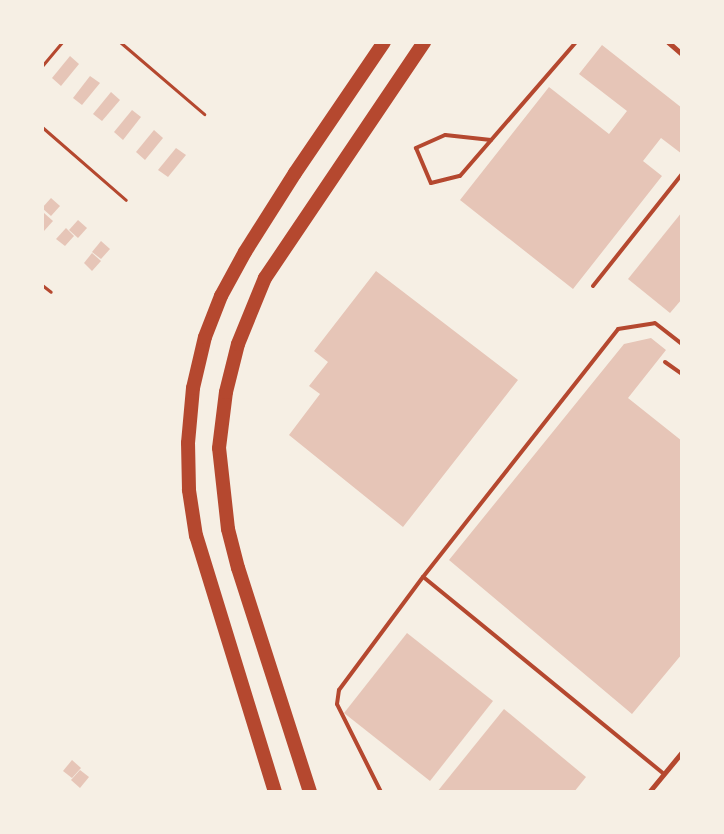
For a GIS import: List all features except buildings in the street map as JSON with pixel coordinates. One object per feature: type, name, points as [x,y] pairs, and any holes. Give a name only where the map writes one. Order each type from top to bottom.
[{"type":"highway","points":[[275,792],[196,536],[190,490],[188,443],[194,388],[205,337],[221,296],[245,252],[295,173],[384,42]]},
{"type":"highway","points":[[310,792],[238,568],[228,529],[219,448],[226,392],[238,344],[265,278],[424,42]]},
{"type":"street","points":[[668,42],[682,54]]},
{"type":"street","points":[[649,792],[682,752]]},
{"type":"lane","points":[[491,140],[445,135],[416,148],[431,183],[460,176],[576,42]]},
{"type":"lane","points":[[593,286],[682,174]]},
{"type":"lane","points":[[381,792],[337,704],[339,690],[423,577],[618,329],[655,323],[682,344]]},
{"type":"lane","points":[[665,362],[682,374]]},
{"type":"lane","points":[[423,577],[664,774]]},
{"type":"path","points":[[42,66],[62,42]]},
{"type":"path","points":[[120,42],[204,114]]},
{"type":"path","points":[[42,127],[126,200]]},
{"type":"path","points":[[42,285],[51,292]]}]
